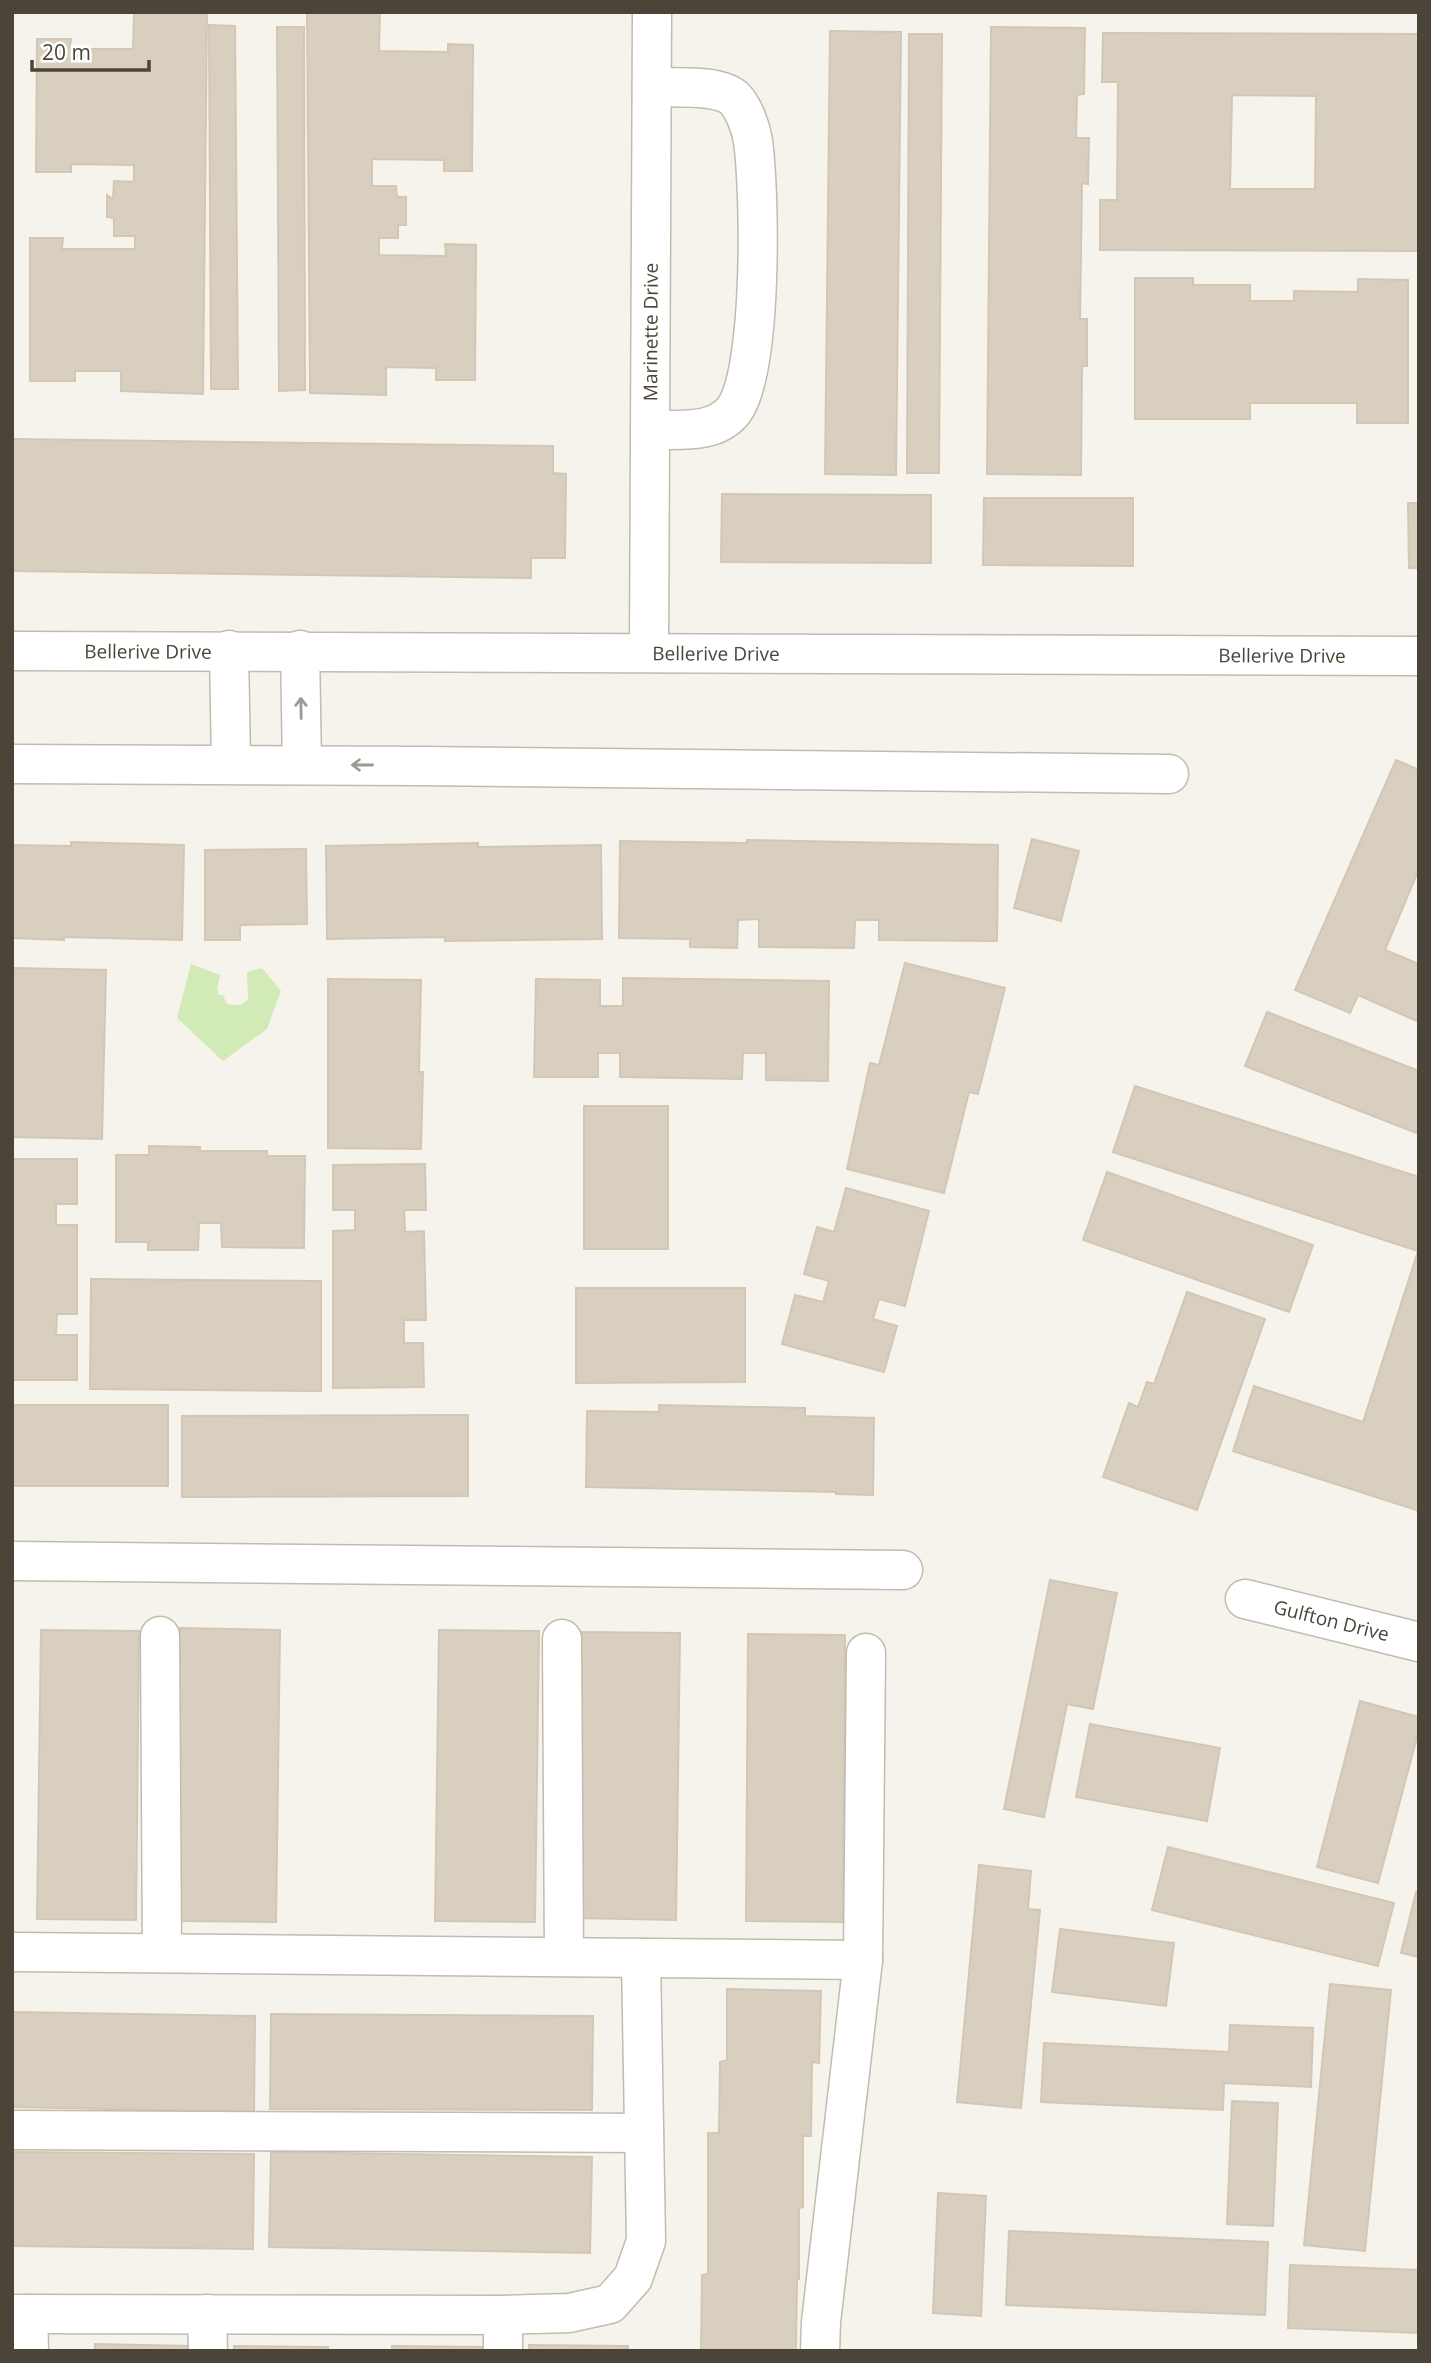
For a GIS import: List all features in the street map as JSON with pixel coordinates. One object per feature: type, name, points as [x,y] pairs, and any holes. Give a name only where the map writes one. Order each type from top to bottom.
[{"type":"street","name":"Marinette Drive","points":[[649,652],[652,12]]},
{"type":"street","points":[[650,430],[702,429],[720,423],[734,409],[745,380],[753,340],[757,214],[753,139],[746,117],[736,100],[723,90],[652,87]]},
{"type":"street","points":[[229,650],[231,764]]},
{"type":"street","points":[[300,650],[302,765]]},
{"type":"street","name":"Bellerive Drive","points":[[12,651],[1419,656]]},
{"type":"street","points":[[12,764],[1169,774]]},
{"type":"street","points":[[12,1561],[903,1570]]},
{"type":"street","name":"Gulfton Drive","points":[[1245,1599],[1419,1642]]},
{"type":"street","points":[[160,1636],[162,1953]]},
{"type":"street","points":[[562,1639],[564,1957]]},
{"type":"street","points":[[820,2351],[821,2322],[863,1960],[866,1653]]},
{"type":"street","points":[[12,1952],[863,1960]]},
{"type":"street","points":[[23,2326],[207,2332],[503,2333],[610,2304],[633,2278],[646,2241],[641,1958]]},
{"type":"street","points":[[12,2130],[644,2133]]},
{"type":"green space","points":[[191,964],[220,975],[217,989],[227,1004],[239,1005],[248,999],[247,972],[262,968],[281,991],[267,1029],[223,1061],[177,1018]]},
{"type":"building","points":[[134,12],[207,12],[203,394],[121,391],[121,371],[75,371],[75,381],[30,381],[30,238],[63,238],[62,249],[135,249],[135,236],[114,236],[114,218],[107,217],[107,195],[113,199],[114,181],[134,182],[134,165],[71,164],[71,172],[36,172],[37,39],[71,39],[70,49],[133,49]]},
{"type":"building","points":[[307,12],[380,12],[379,51],[448,52],[448,44],[473,45],[472,171],[444,171],[444,160],[372,159],[372,186],[396,186],[397,197],[406,197],[406,225],[398,225],[398,238],[379,238],[379,255],[446,256],[445,244],[476,245],[475,380],[436,380],[436,368],[386,367],[386,395],[310,393]]},
{"type":"building","points":[[209,25],[235,26],[238,389],[211,389]]},
{"type":"building","points":[[277,27],[304,27],[305,390],[279,391]]},
{"type":"building","points":[[991,27],[1085,28],[1084,94],[1077,95],[1076,138],[1089,138],[1088,184],[1082,183],[1080,319],[1087,319],[1087,366],[1082,366],[1081,475],[987,474]]},
{"type":"building","points":[[830,31],[901,32],[896,475],[825,474]]},
{"type":"building","points":[[1103,33],[1419,34],[1419,251],[1100,250],[1100,200],[1117,200],[1118,82],[1102,82]],"holes":[[[1232,95],[1316,96],[1315,189],[1230,189]]]},
{"type":"building","points":[[909,34],[942,34],[939,473],[907,473]]},
{"type":"building","points":[[1135,278],[1193,278],[1193,285],[1250,285],[1250,301],[1294,301],[1294,291],[1358,292],[1358,279],[1408,280],[1408,423],[1357,423],[1357,403],[1250,403],[1250,419],[1135,419]]},
{"type":"building","points":[[12,439],[553,446],[553,473],[566,474],[565,558],[531,558],[531,578],[12,571]]},
{"type":"building","points":[[722,494],[931,495],[931,563],[721,562]]},
{"type":"building","points":[[984,498],[1133,498],[1133,566],[983,565]]},
{"type":"building","points":[[1408,503],[1419,503],[1419,568],[1409,568]]},
{"type":"building","points":[[1396,760],[1419,770],[1419,869],[1385,950],[1419,964],[1419,1022],[1358,995],[1350,1013],[1295,990]]},
{"type":"building","points":[[1032,839],[1079,851],[1061,921],[1014,908]]},
{"type":"building","points":[[747,840],[998,845],[997,941],[879,940],[879,920],[855,920],[854,948],[759,947],[759,919],[738,920],[737,948],[690,947],[690,939],[619,938],[620,841],[747,843]]},
{"type":"building","points":[[71,842],[184,845],[182,940],[12,938],[12,845],[71,846]]},
{"type":"building","points":[[478,843],[478,847],[601,845],[602,939],[327,939],[326,846]]},
{"type":"building","points":[[306,849],[307,924],[240,925],[240,940],[205,940],[205,850]]},
{"type":"building","points":[[905,963],[1005,988],[978,1094],[969,1092],[944,1193],[847,1169],[870,1063],[879,1065]]},
{"type":"building","points":[[13,968],[106,970],[102,1139],[12,1137]]},
{"type":"building","points":[[623,978],[829,981],[828,1081],[766,1080],[766,1053],[743,1053],[742,1079],[620,1077],[620,1053],[598,1053],[598,1077],[534,1077],[536,979],[600,980],[600,1006],[623,1006]]},
{"type":"building","points":[[328,979],[421,980],[421,1149],[328,1148]]},
{"type":"building","points":[[1267,1012],[1419,1071],[1419,1134],[1245,1066]]},
{"type":"building","points":[[1135,1086],[1419,1177],[1419,1511],[1233,1451],[1254,1386],[1363,1422],[1418,1251],[1113,1152]]},
{"type":"building","points":[[584,1106],[668,1106],[668,1249],[584,1249]]},
{"type":"building","points":[[149,1146],[200,1147],[200,1151],[267,1151],[267,1156],[305,1156],[304,1248],[222,1247],[221,1223],[199,1223],[198,1250],[148,1250],[148,1242],[116,1242],[116,1155],[149,1155]]},
{"type":"building","points":[[12,1159],[77,1159],[77,1204],[56,1204],[56,1225],[77,1225],[77,1314],[57,1314],[56,1335],[77,1335],[77,1380],[12,1380]]},
{"type":"building","points":[[425,1164],[426,1210],[404,1210],[405,1232],[424,1231],[426,1320],[404,1320],[404,1343],[423,1343],[424,1387],[333,1388],[333,1231],[355,1230],[355,1210],[333,1210],[333,1165]]},
{"type":"building","points":[[1107,1172],[1313,1245],[1289,1312],[1083,1240]]},
{"type":"building","points":[[846,1188],[929,1211],[905,1306],[879,1299],[873,1319],[897,1326],[884,1372],[782,1344],[795,1295],[823,1302],[829,1281],[804,1274],[817,1227],[834,1232]]},
{"type":"building","points":[[91,1279],[321,1281],[321,1391],[90,1389]]},
{"type":"building","points":[[576,1288],[745,1288],[745,1382],[576,1383]]},
{"type":"building","points":[[1187,1292],[1265,1319],[1197,1510],[1103,1477],[1129,1403],[1138,1407],[1147,1382],[1154,1384]]},
{"type":"building","points":[[12,1405],[168,1405],[168,1486],[12,1486]]},
{"type":"building","points":[[659,1405],[805,1408],[805,1416],[874,1418],[873,1495],[586,1487],[587,1411],[659,1412]]},
{"type":"building","points":[[468,1415],[468,1496],[182,1497],[182,1416]]},
{"type":"building","points":[[1050,1580],[1117,1593],[1093,1709],[1067,1704],[1044,1817],[1004,1809]]},
{"type":"building","points":[[180,1628],[280,1630],[276,1922],[176,1921]]},
{"type":"building","points":[[41,1630],[139,1631],[136,1920],[37,1919]]},
{"type":"building","points":[[439,1630],[539,1631],[535,1922],[435,1921]]},
{"type":"building","points":[[581,1632],[680,1633],[676,1920],[576,1918]]},
{"type":"building","points":[[748,1634],[845,1635],[843,1922],[746,1921]]},
{"type":"building","points":[[1360,1701],[1419,1717],[1419,1730],[1378,1883],[1317,1867]]},
{"type":"building","points":[[1090,1724],[1220,1748],[1207,1821],[1076,1797]]},
{"type":"building","points":[[1168,1847],[1394,1903],[1378,1966],[1152,1910]]},
{"type":"building","points":[[979,1865],[1031,1871],[1028,1909],[1040,1910],[1021,2108],[957,2102]]},
{"type":"building","points":[[1416,1892],[1419,1892],[1419,1957],[1401,1953]]},
{"type":"building","points":[[1060,1929],[1174,1943],[1166,2006],[1052,1992]]},
{"type":"building","points":[[1330,1984],[1391,1990],[1365,2251],[1304,2245]]},
{"type":"building","points":[[727,1989],[821,1991],[819,2063],[812,2062],[811,2136],[803,2136],[803,2207],[799,2208],[796,2351],[701,2351],[702,2275],[708,2274],[708,2133],[719,2133],[720,2062],[727,2060]]},
{"type":"building","points":[[12,2012],[255,2016],[254,2112],[12,2107]]},
{"type":"building","points":[[271,2014],[593,2016],[592,2110],[270,2109]]},
{"type":"building","points":[[1230,2025],[1313,2028],[1311,2087],[1224,2083],[1223,2110],[1041,2102],[1044,2043],[1229,2052]]},
{"type":"building","points":[[1232,2101],[1278,2103],[1273,2226],[1227,2224]]},
{"type":"building","points":[[12,2152],[254,2154],[253,2249],[12,2246]]},
{"type":"building","points":[[271,2152],[592,2157],[590,2253],[269,2247]]},
{"type":"building","points":[[938,2193],[986,2196],[981,2316],[933,2313]]},
{"type":"building","points":[[1009,2231],[1268,2242],[1265,2315],[1006,2305]]},
{"type":"building","points":[[1290,2265],[1419,2270],[1419,2333],[1288,2328]]},
{"type":"building","points":[[95,2344],[191,2346],[191,2351],[95,2351]]},
{"type":"building","points":[[529,2345],[628,2346],[628,2351],[529,2351]]},
{"type":"building","points":[[234,2346],[328,2347],[328,2351],[234,2351]]},
{"type":"building","points":[[392,2346],[489,2347],[489,2351],[392,2351]]}]
